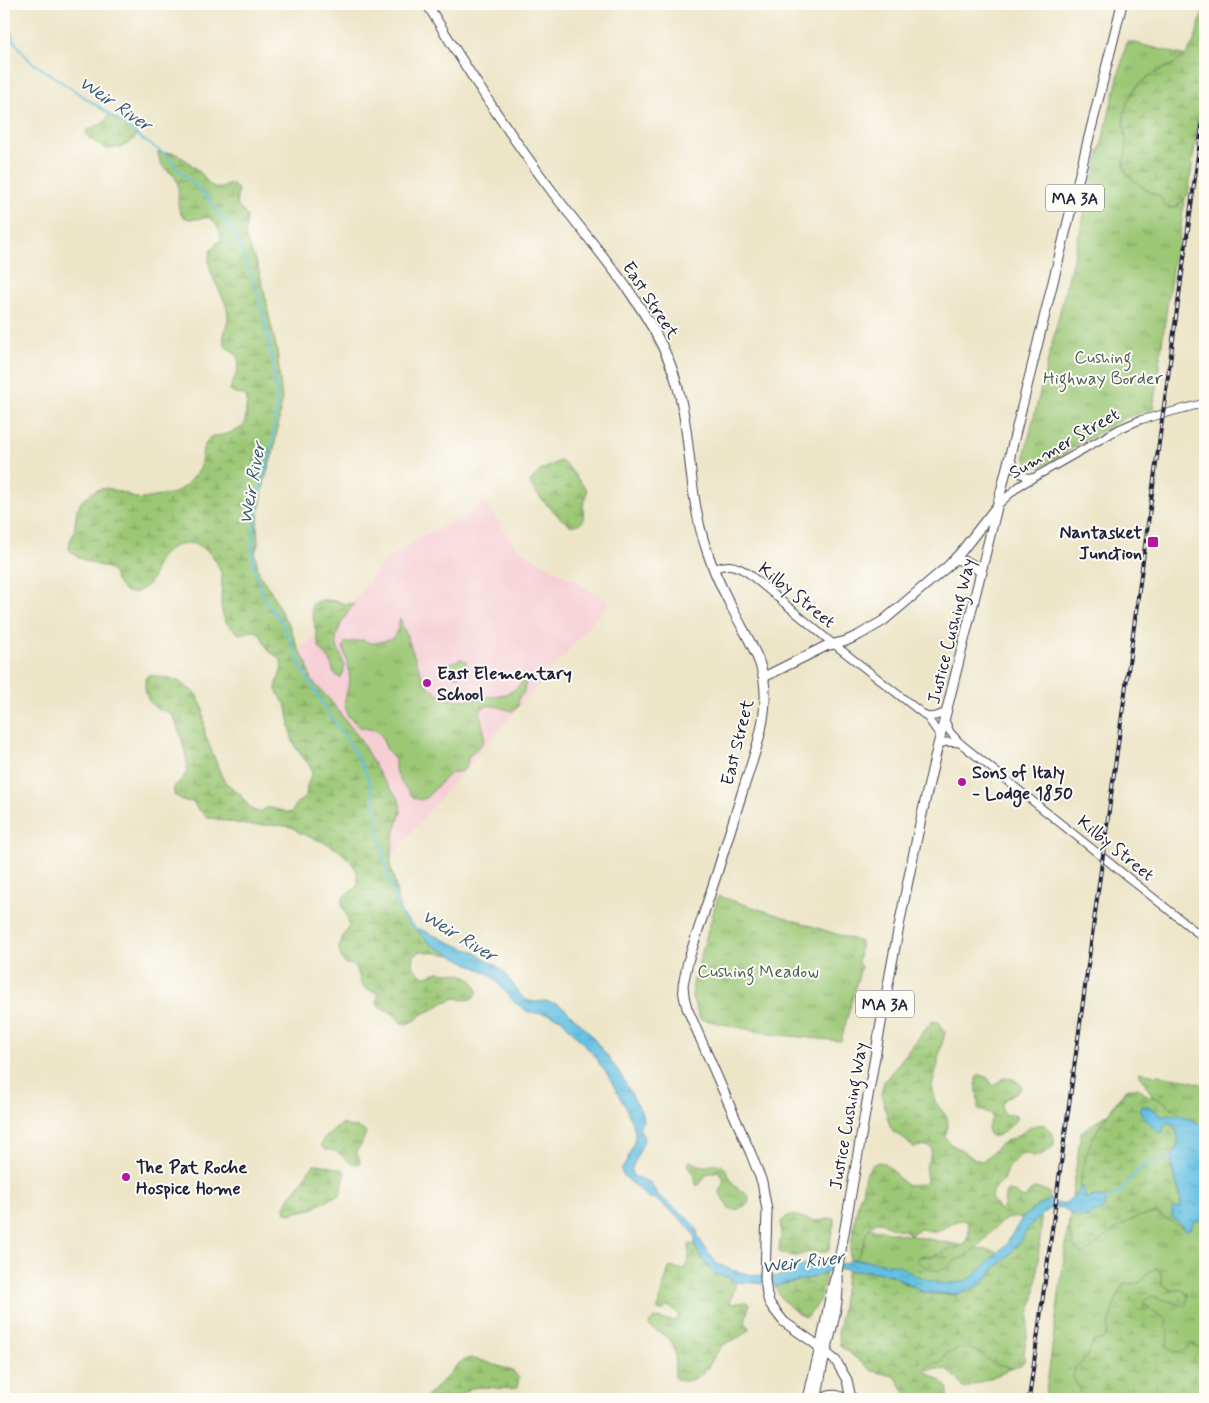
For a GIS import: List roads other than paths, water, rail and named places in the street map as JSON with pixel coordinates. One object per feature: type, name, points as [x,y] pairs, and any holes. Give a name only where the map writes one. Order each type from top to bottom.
[{"type":"main road","name":"East Street","points":[[427,4],[505,127],[648,319],[664,350],[677,382],[682,404],[696,510],[705,544],[728,602],[756,652],[764,676],[765,700],[761,726],[730,831],[688,961],[683,991],[692,1021],[762,1182],[767,1210],[765,1270],[767,1295],[772,1308],[784,1322],[836,1361],[846,1376],[852,1399]]},
{"type":"main road","name":"Justice Cushing Way","points":[[808,1399],[823,1350],[832,1332],[839,1286],[838,1268],[916,842],[939,741],[1122,4]]},
{"type":"main road","name":"Summer Street","points":[[764,676],[826,646],[852,638],[877,626],[955,559],[999,504]]},
{"type":"main road","points":[[955,559],[970,563],[982,573]]},
{"type":"main road","name":"Justice Cushing Way","points":[[817,1399],[823,1350]]},
{"type":"main road","points":[[822,1399],[832,1394],[845,1399]]},
{"type":"street","name":"Summer Street","points":[[999,504],[1018,486],[1128,424],[1205,403]]},
{"type":"street","points":[[1011,457],[1018,473],[1033,478]]},
{"type":"street","name":"Kilby Street","points":[[714,568],[728,565],[744,571],[927,717],[939,741]]},
{"type":"street","name":"Kilby Street","points":[[946,716],[950,732],[960,743],[1205,939]]},
{"type":"street","points":[[927,717],[946,716]]},
{"type":"street","points":[[939,741],[960,743]]},
{"type":"water","points":[[416,929],[473,951],[505,973],[526,1000],[534,1002],[546,1001],[557,1004],[588,1031],[619,1072],[642,1113],[643,1120],[639,1128],[644,1140],[631,1171],[633,1176],[651,1183],[657,1194],[688,1219],[697,1229],[698,1237],[717,1264],[732,1270],[772,1277],[785,1275],[806,1264],[830,1266],[847,1263],[849,1260],[861,1260],[898,1265],[914,1275],[941,1284],[962,1282],[976,1274],[1007,1243],[1022,1218],[1050,1199],[1054,1203],[1064,1204],[1083,1187],[1086,1199],[1099,1197],[1104,1199],[1106,1203],[1100,1212],[1093,1212],[1089,1216],[1084,1217],[1074,1215],[1064,1208],[1053,1207],[1030,1225],[1005,1260],[996,1267],[983,1283],[959,1294],[925,1293],[892,1275],[870,1271],[848,1271],[846,1269],[829,1271],[811,1278],[775,1286],[773,1284],[736,1282],[726,1276],[719,1276],[702,1259],[695,1245],[693,1233],[684,1222],[655,1199],[647,1197],[623,1175],[621,1170],[627,1161],[635,1139],[635,1130],[625,1106],[607,1074],[591,1052],[561,1019],[548,1014],[527,1011],[514,1002],[491,975],[434,946]]},
{"type":"water","points":[[1146,1106],[1163,1115],[1181,1115],[1205,1126],[1205,1221],[1199,1220],[1194,1222],[1191,1228],[1186,1231],[1172,1218],[1172,1207],[1180,1208],[1181,1202],[1172,1165],[1178,1143],[1177,1132],[1167,1122],[1164,1125],[1163,1132],[1159,1133],[1142,1115],[1139,1108]]},
{"type":"waterway","name":"Weir River","points":[[6,4],[8,7],[8,25],[14,41],[30,61],[126,125],[142,139],[165,154],[207,197],[233,232],[243,253],[260,300],[272,357],[277,401],[271,453],[258,498],[253,539],[253,564],[267,603],[282,623],[306,676],[347,739],[366,773],[376,804],[388,877],[405,920],[418,930]]},
{"type":"waterway","name":"Weir River","points":[[1105,1201],[1121,1191],[1135,1173],[1144,1166],[1173,1158]]},
{"type":"railway","points":[[1029,1399],[1205,104]]},
{"type":"place","name":"Nantasket Junction","points":[[1153,542]]},
{"type":"place","name":"East Elementary School","points":[[427,683]]},
{"type":"place","name":"Sons of Italy - Lodge 1850","points":[[962,782]]},
{"type":"place","name":"The Pat Roche Hospice Home","points":[[126,1177]]},
{"type":"park label","name":"Cushing Highway Border","points":[[1103,367]]},
{"type":"park label","name":"Cushing Meadow","points":[[758,971]]}]
